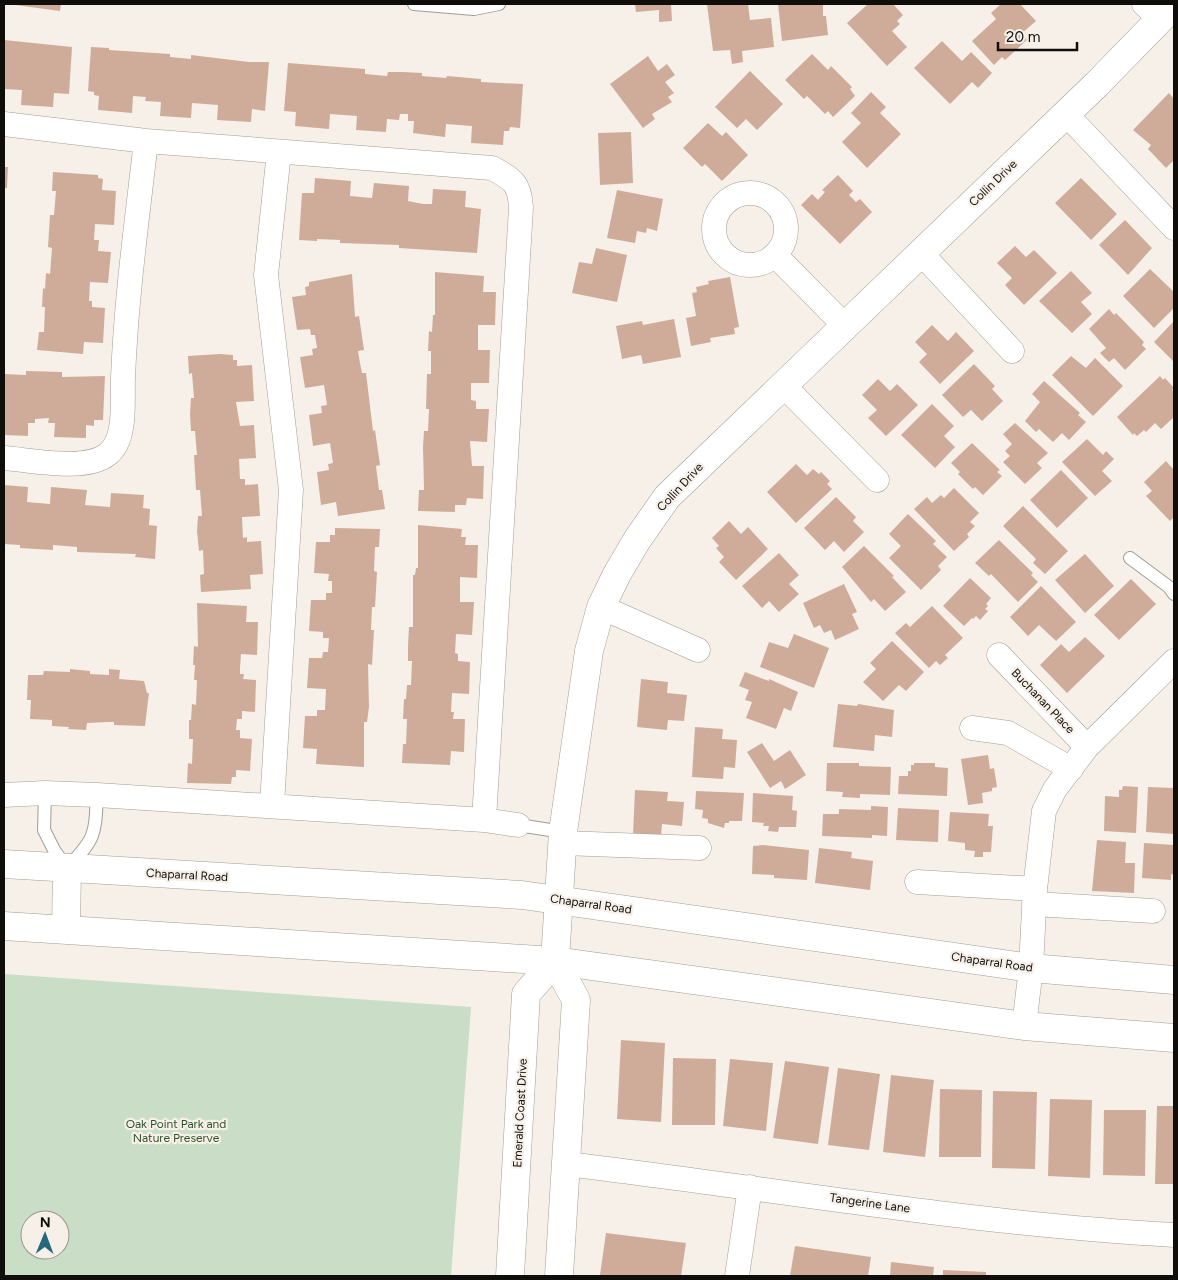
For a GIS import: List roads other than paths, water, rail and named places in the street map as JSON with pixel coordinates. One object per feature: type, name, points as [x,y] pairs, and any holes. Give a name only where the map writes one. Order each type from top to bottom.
[{"type":"main road","name":"Collin Drive","points":[[560,899],[563,838],[589,651],[601,607],[636,540],[667,497],[1066,114],[1160,9]]},
{"type":"main road","name":"Chaparral Road","points":[[4,864],[560,899],[1031,968],[1174,980]]},
{"type":"main road","points":[[66,930],[67,868]]},
{"type":"main road","points":[[559,1276],[576,1000],[555,961],[560,899]]},
{"type":"main road","points":[[4,926],[555,961],[1024,1026],[1174,1038]]},
{"type":"main road","name":"Emerald Coast Drive","points":[[510,1276],[526,994],[555,961]]},
{"type":"street","points":[[1066,114],[1174,228]]},
{"type":"street","points":[[4,124],[146,141],[492,168],[512,178],[520,194],[484,820]]},
{"type":"street","points":[[4,458],[78,464],[97,461],[109,454],[117,442],[121,425],[124,333],[146,141]]},
{"type":"street","points":[[272,805],[291,490],[266,275],[279,152]]},
{"type":"street","points":[[921,253],[1012,351]]},
{"type":"street","points":[[775,254],[845,326]]},
{"type":"street","points":[[783,385],[877,480]]},
{"type":"street","points":[[601,607],[698,650]]},
{"type":"street","name":"Buchanan Place","points":[[999,655],[1087,747]]},
{"type":"street","points":[[1024,1026],[1031,968],[1035,896],[1044,811],[1055,789],[1087,747],[1174,661]]},
{"type":"street","points":[[972,728],[1008,734],[1072,769]]},
{"type":"street","points":[[4,795],[45,793],[272,805],[484,820],[518,825]]},
{"type":"street","points":[[563,838],[699,848]]},
{"type":"street","points":[[917,882],[1154,911]]},
{"type":"street","name":"Tangerine Lane","points":[[566,1164],[1076,1229],[1174,1235]]},
{"type":"street","points":[[737,1276],[750,1187]]},
{"type":"lane","points":[[414,4],[474,9],[499,4]]},
{"type":"lane","points":[[1130,558],[1169,587],[1174,594]]},
{"type":"lane","points":[[45,793],[44,830],[54,850],[67,868],[83,852],[95,833],[97,795]]},
{"type":"lane","points":[[518,825],[563,838]]},
{"type":"park label","name":"Oak Point Park and Nature Preserve","points":[[176,1131]]}]
